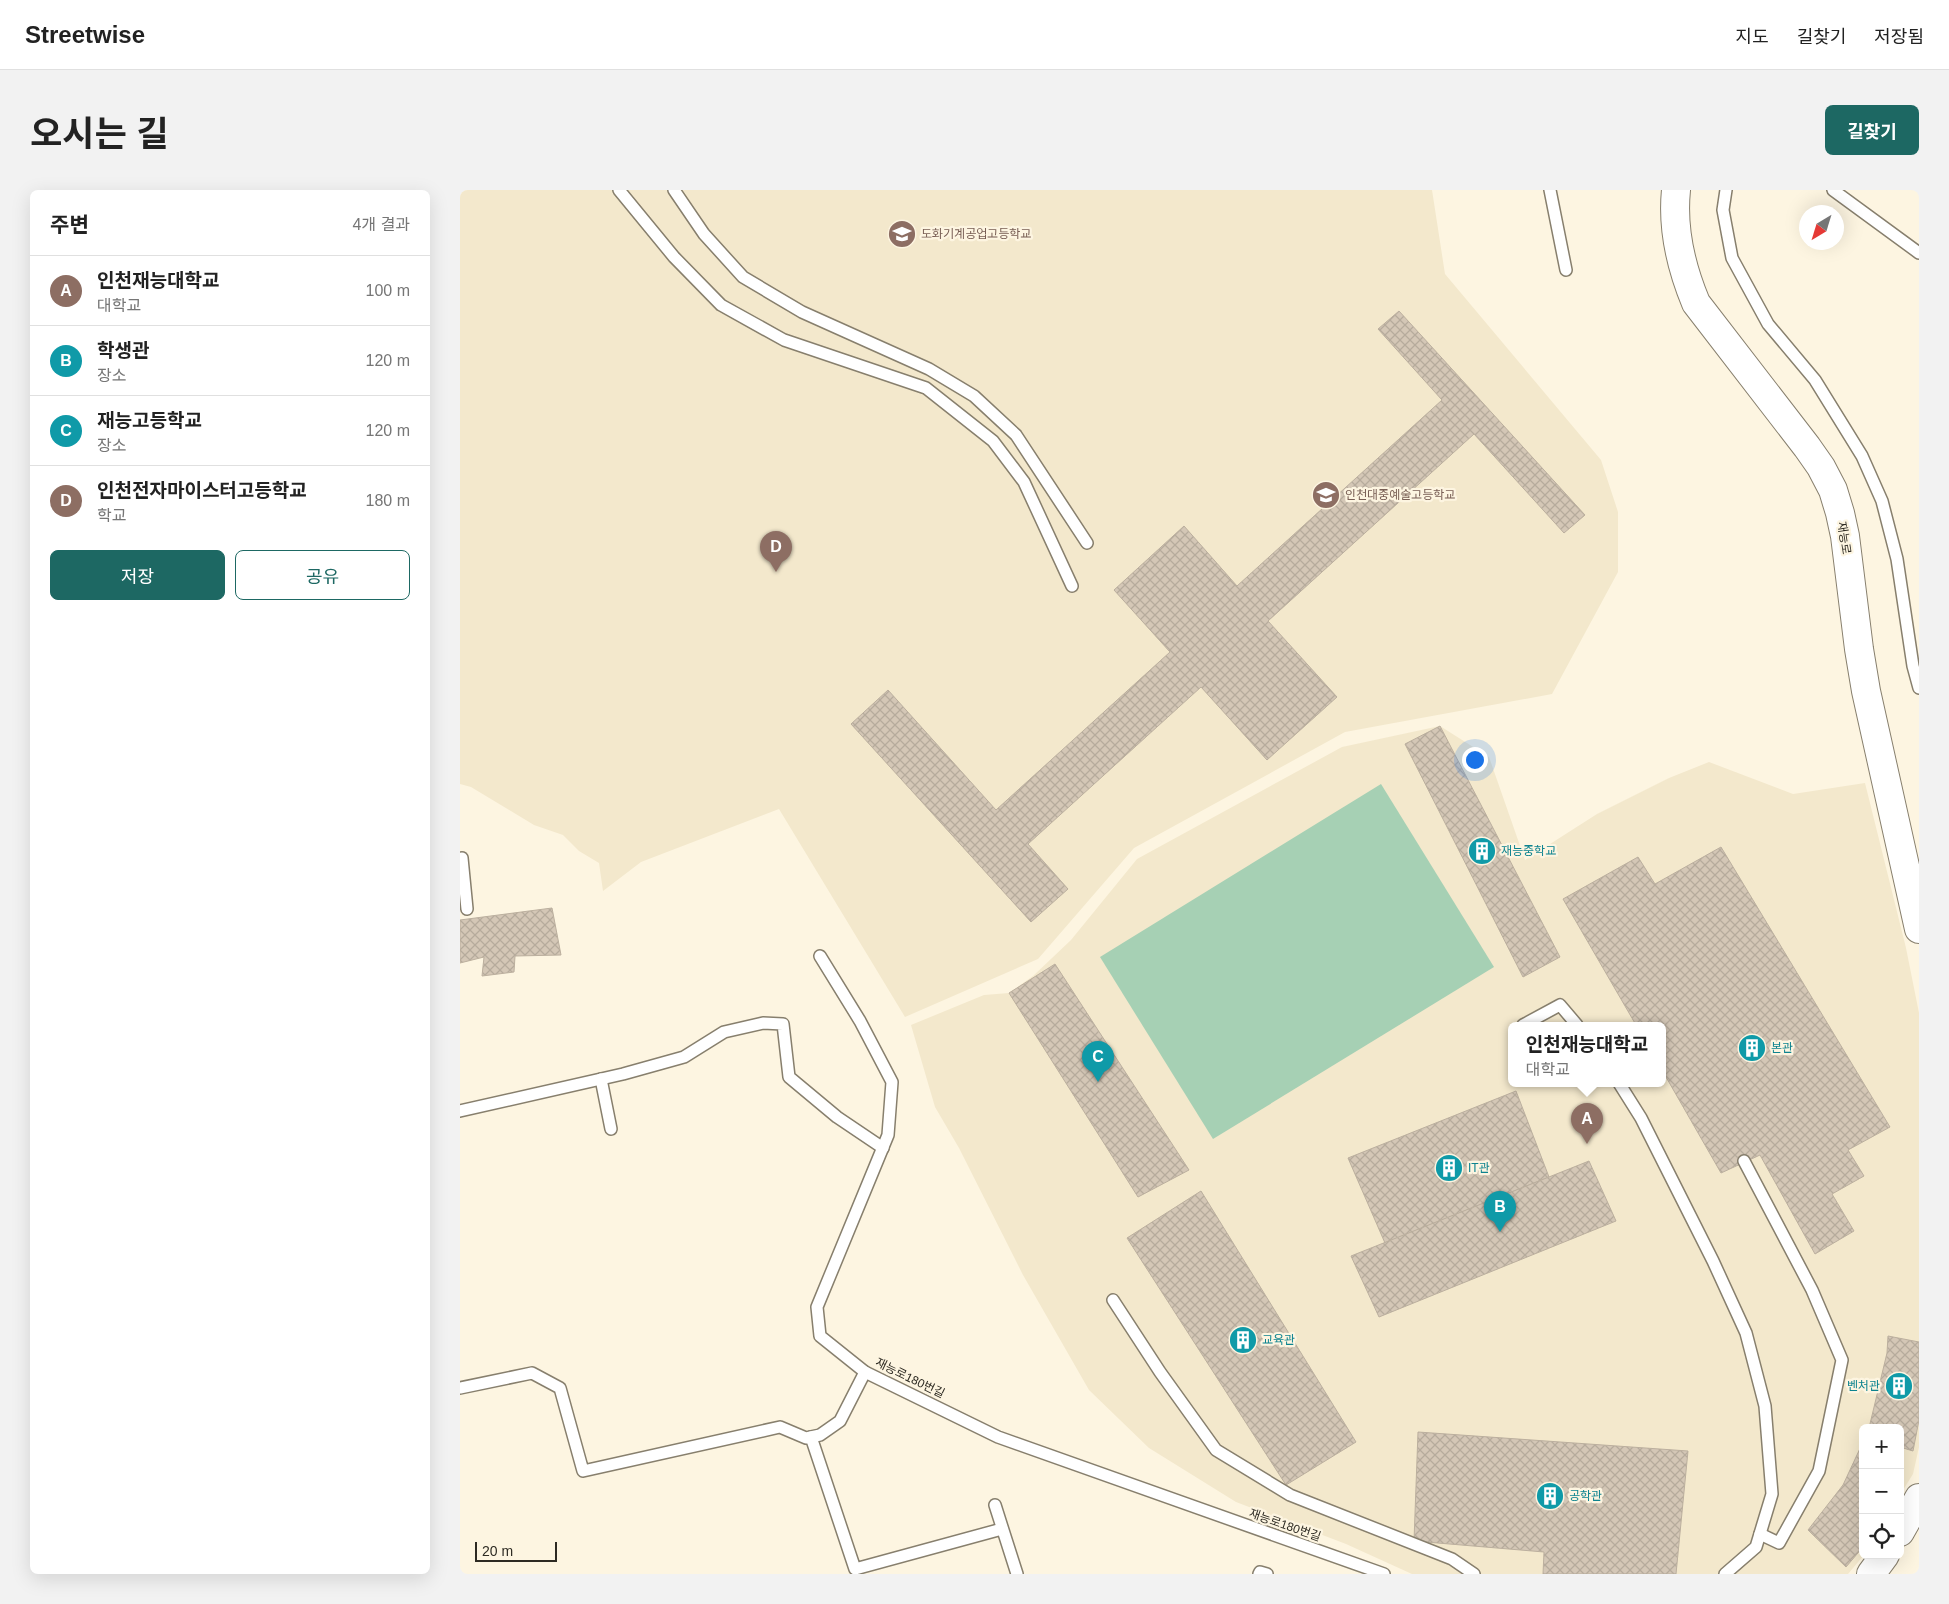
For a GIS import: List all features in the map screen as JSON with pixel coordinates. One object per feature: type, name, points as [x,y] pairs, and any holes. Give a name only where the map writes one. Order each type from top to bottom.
[{"type":"street","name":"재능로","points":[[1676,190],[1677,238],[1685,276],[1696,303],[1807,447],[1821,467],[1833,490],[1845,536],[1866,691],[1919,929]]},
{"type":"street","points":[[1904,1525],[1919,1498]]},
{"type":"street","points":[[1871,1574],[1881,1559]]},
{"type":"lane","points":[[619,190],[674,257],[721,305],[784,340],[926,388],[993,441],[1024,482],[1072,586]]},
{"type":"lane","points":[[674,190],[704,234],[743,278],[802,312],[929,369],[974,396],[1016,435],[1087,543]]},
{"type":"lane","points":[[1550,190],[1566,270]]},
{"type":"lane","points":[[1726,190],[1723,210],[1732,258],[1768,324],[1815,380],[1862,456],[1882,501],[1897,559],[1913,666],[1919,688]]},
{"type":"lane","points":[[1832,190],[1919,253]]},
{"type":"lane","points":[[460,859],[462,858],[467,909]]},
{"type":"lane","name":"재능로180번길","points":[[820,956],[860,1021],[892,1082],[888,1135],[817,1307],[820,1336],[865,1372],[998,1437],[1384,1574]]},
{"type":"lane","points":[[1528,1022],[1560,1004],[1575,1022]]},
{"type":"lane","points":[[460,1111],[601,1079],[684,1057],[724,1032],[763,1023],[783,1024],[789,1077],[837,1117],[883,1148]]},
{"type":"lane","points":[[601,1079],[611,1128]]},
{"type":"lane","points":[[1622,1087],[1641,1118],[1685,1203],[1746,1333],[1765,1406],[1772,1494],[1756,1547],[1725,1574]]},
{"type":"lane","points":[[1744,1161],[1812,1290],[1842,1360],[1819,1471],[1780,1543],[1760,1534]]},
{"type":"lane","points":[[1113,1300],[1160,1372],[1216,1450],[1290,1495],[1452,1559],[1474,1574]]},
{"type":"lane","points":[[460,1388],[532,1373],[560,1388],[583,1471],[780,1427],[806,1438],[820,1435],[840,1421],[865,1372]]},
{"type":"lane","points":[[811,1437],[855,1568],[1002,1529]]},
{"type":"lane","points":[[995,1505],[1017,1574]]},
{"type":"lane","points":[[1259,1574],[1260,1572],[1267,1574]]},
{"type":"shaded area","points":[[460,190],[1432,190],[1445,274],[1601,460],[1618,512],[1618,572],[1552,694],[1345,732],[1134,848],[1038,959],[905,1017],[779,809],[641,862],[603,891],[599,863],[579,851],[563,835],[534,825],[471,787],[460,784]]},
{"type":"shaded area","points":[[1440,726],[1489,757],[1525,860],[1597,814],[1669,778],[1709,762],[1793,794],[1865,783],[1906,948],[1919,1013],[1919,1447],[1913,1474],[1904,1489],[1904,1424],[1859,1424],[1859,1559],[1861,1559],[1848,1574],[1412,1574],[1346,1544],[1236,1502],[1149,1448],[1089,1390],[1023,1275],[959,1148],[935,1107],[911,1025],[984,995],[1009,993],[1033,976],[1071,940],[1137,859],[1342,747]]},
{"type":"green space","points":[[1381,784],[1494,967],[1213,1139],[1100,957]]},
{"type":"building","points":[[1399,311],[1585,515],[1564,533],[1474,434],[1268,621],[1337,697],[1267,760],[1201,687],[1028,844],[1068,889],[1031,922],[851,724],[888,690],[996,810],[1170,652],[1114,590],[1184,526],[1237,586],[1442,400],[1378,329]]},
{"type":"building","name":"재능중학교","points":[[1440,726],[1560,957],[1523,977],[1405,744]]},
{"type":"building","name":"본관","points":[[1721,847],[1890,1127],[1848,1150],[1864,1176],[1832,1194],[1854,1231],[1815,1254],[1760,1155],[1721,1173],[1666,1077],[1666,1022],[1634,1022],[1563,899],[1638,857],[1655,884]]},
{"type":"building","points":[[552,908],[561,955],[515,956],[514,972],[482,976],[484,957],[460,963],[460,920]]},
{"type":"building","points":[[1055,964],[1189,1170],[1138,1197],[1009,993]]},
{"type":"building","name":"IT관","points":[[1516,1091],[1549,1177],[1385,1243],[1348,1158]]},
{"type":"building","points":[[1589,1161],[1616,1221],[1379,1317],[1351,1256]]},
{"type":"building","name":"교육관","points":[[1201,1191],[1356,1442],[1286,1485],[1127,1238]]},
{"type":"building","name":"벤처관","points":[[1888,1336],[1919,1342],[1919,1420],[1913,1451],[1904,1448],[1904,1424],[1870,1424],[1887,1353]]},
{"type":"building","name":"공학관","points":[[1418,1432],[1688,1451],[1676,1574],[1543,1574],[1544,1552],[1414,1541]]},
{"type":"building","points":[[1859,1451],[1859,1552],[1846,1567],[1808,1530],[1843,1485]]},
{"type":"place","name":"도화기계공업고등학교","points":[[902,234]]},
{"type":"place","name":"인천대중예술고등학교","points":[[1326,495]]},
{"type":"place","name":"인천전자마이스터고등학교","points":[[776,572]]},
{"type":"place","name":"재능중학교","points":[[1482,851]]},
{"type":"place","name":"본관","points":[[1752,1048]]},
{"type":"place","name":"재능고등학교","points":[[1098,1082]]},
{"type":"place","name":"인천재능대학교","points":[[1587,1144]]},
{"type":"place","name":"IT관","points":[[1449,1168]]},
{"type":"place","name":"학생관","points":[[1500,1232]]},
{"type":"place","name":"교육관","points":[[1243,1340]]},
{"type":"place","name":"벤처관","points":[[1899,1386]]},
{"type":"place","name":"공학관","points":[[1550,1496]]}]
